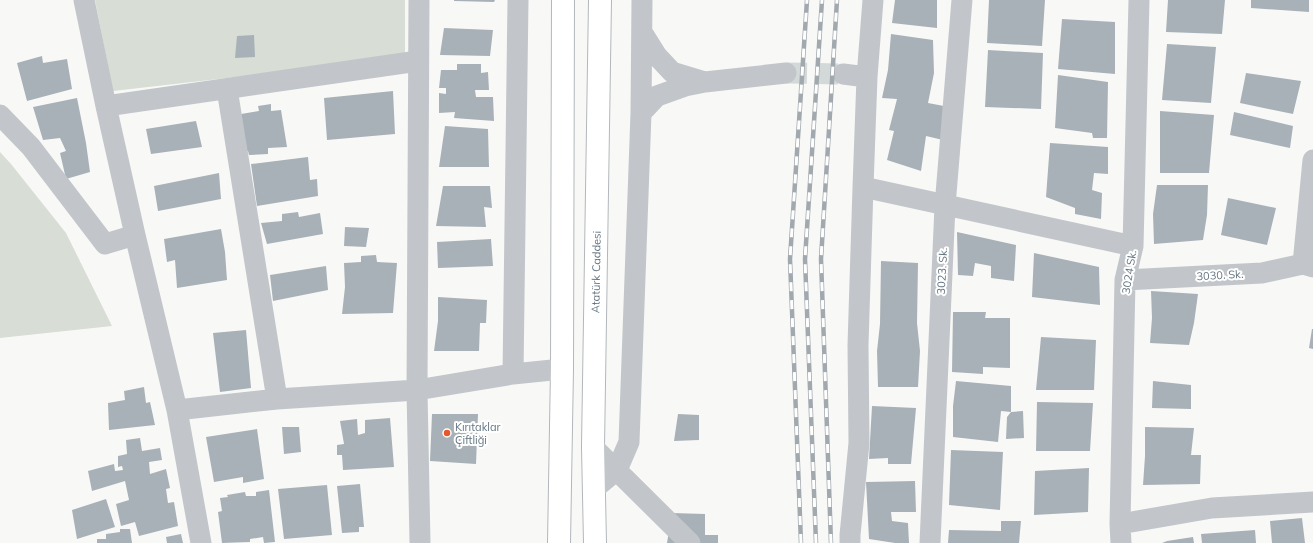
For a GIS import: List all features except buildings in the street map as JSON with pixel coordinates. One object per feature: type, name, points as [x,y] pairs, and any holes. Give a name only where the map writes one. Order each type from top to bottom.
[{"type":"highway","points":[[559,543],[562,369],[564,0]]},
{"type":"highway","name":"Atatürk Caddesi","points":[[595,543],[593,447],[600,0]]},
{"type":"street","points":[[84,0],[135,235],[177,410],[201,543]]},
{"type":"street","points":[[419,0],[418,390],[420,543]]},
{"type":"street","points":[[513,374],[518,0]]},
{"type":"street","points":[[594,489],[617,470],[629,442],[642,113],[642,0]]},
{"type":"street","points":[[850,543],[859,444],[858,345],[867,77],[873,0]]},
{"type":"street","name":"3023. Sk.","points":[[930,543],[945,206],[962,0]]},
{"type":"street","name":"3024 Sk.","points":[[1121,534],[1125,280],[1133,246],[1139,0]]},
{"type":"street","points":[[642,32],[658,56],[672,72],[705,82]]},
{"type":"street","points":[[106,106],[418,61]]},
{"type":"street","points":[[642,113],[657,96],[684,86],[705,82],[786,74]]},
{"type":"street","points":[[843,74],[867,77]]},
{"type":"street","points":[[227,89],[277,399]]},
{"type":"street","points":[[0,115],[31,147],[105,244],[135,235]]},
{"type":"street","points":[[1308,265],[1313,160]]},
{"type":"street","points":[[863,187],[1133,246]]},
{"type":"street","name":"3030. Sk.","points":[[1125,280],[1262,273],[1308,265]]},
{"type":"street","points":[[177,410],[277,399],[418,390],[513,374],[562,369]]},
{"type":"street","points":[[593,447],[690,543]]},
{"type":"street","points":[[1121,534],[1212,508],[1313,502]]},
{"type":"shaded area","points":[[95,0],[405,0],[405,58],[113,91]]},
{"type":"shaded area","points":[[0,152],[66,233],[112,326],[0,338]]},
{"type":"tunnel","points":[[786,73],[843,74]]},
{"type":"railway","points":[[801,543],[790,259],[807,0]]},
{"type":"railway","points":[[816,543],[805,259],[822,0]]},
{"type":"railway","points":[[831,543],[821,259],[837,0]]},
{"type":"place","name":"Kırıtaklar Çiftliği","points":[[447,433]]}]
